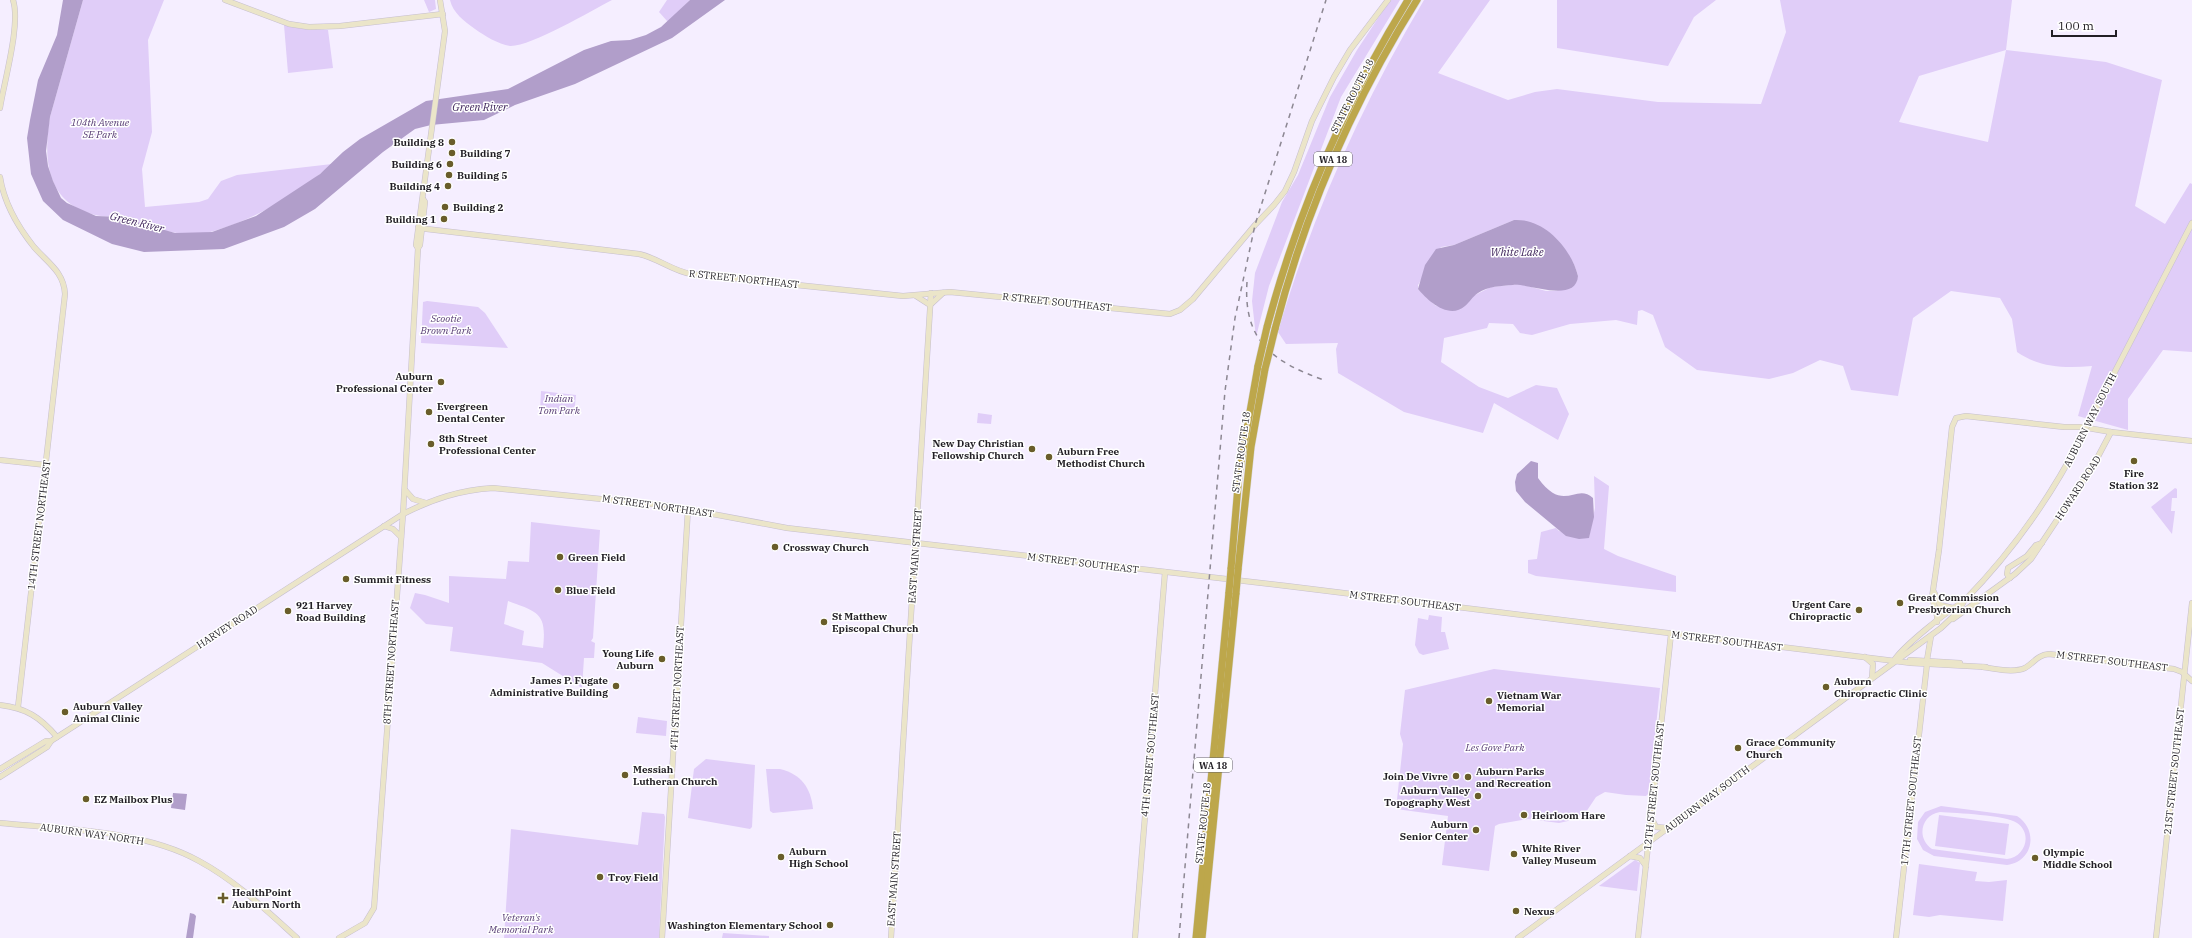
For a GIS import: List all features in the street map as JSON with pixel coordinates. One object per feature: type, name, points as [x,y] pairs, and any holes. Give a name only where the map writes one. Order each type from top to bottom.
[{"type":"highway","name":"STATE ROUTE 18","points":[[1202,938],[1234,570],[1242,454],[1258,366],[1267,327],[1294,238],[1327,153],[1365,73],[1408,0]]},
{"type":"highway","name":"STATE ROUTE 18","points":[[1234,570],[1251,447],[1265,369],[1294,259],[1334,155],[1378,66],[1417,0]]},
{"type":"highway","name":"STATE ROUTE 18","points":[[1196,938],[1232,593]]},
{"type":"main road","points":[[0,108],[14,33],[16,15],[14,0]]},
{"type":"main road","points":[[225,0],[289,24],[309,28],[340,26],[443,14]]},
{"type":"main road","name":"8TH STREET NORTHEAST","points":[[339,938],[365,923],[374,908],[405,490],[418,248],[416,245],[420,228],[421,202],[423,200],[445,31],[440,0]]},
{"type":"main road","name":"R STREET SOUTHEAST","points":[[931,293],[944,292],[1170,314],[1182,308],[1193,299],[1280,198],[1292,177],[1312,121],[1334,76],[1350,50],[1388,0]]},
{"type":"main road","name":"14TH STREET NORTHEAST","points":[[0,177],[12,214],[34,246],[65,283],[65,303],[18,707]]},
{"type":"main road","name":"AUBURN WAY SOUTH","points":[[1895,660],[1902,650],[1953,608],[1964,601],[2002,561],[2026,530],[2058,481],[2192,223]]},
{"type":"main road","name":"R STREET NORTHEAST","points":[[420,228],[639,254],[656,259],[674,269],[691,274],[915,296],[931,293]]},
{"type":"main road","points":[[915,296],[930,305],[935,298],[944,292]]},
{"type":"main road","name":"EAST MAIN STREET","points":[[891,938],[931,293]]},
{"type":"main road","points":[[1937,622],[1937,616],[1932,601],[1952,427],[1956,418],[1966,416],[2064,428],[2082,427],[2111,432],[2192,441]]},
{"type":"main road","name":"HOWARD ROAD","points":[[1945,624],[1961,615],[2024,567],[2042,543],[2093,466],[2111,432]]},
{"type":"main road","points":[[0,460],[46,465]]},
{"type":"main road","name":"M STREET NORTHEAST","points":[[403,514],[426,503],[460,491],[493,488],[688,509],[787,528],[916,542]]},
{"type":"main road","points":[[405,490],[413,499],[426,503]]},
{"type":"main road","name":"4TH STREET NORTHEAST","points":[[662,938],[688,509]]},
{"type":"main road","name":"HARVEY ROAD","points":[[0,777],[47,747],[51,741],[57,737],[403,514]]},
{"type":"main road","points":[[384,526],[396,531],[401,538]]},
{"type":"main road","name":"M STREET SOUTHEAST","points":[[916,542],[1864,657],[2019,670],[2027,667],[2037,657],[2049,654],[2174,669],[2184,673]]},
{"type":"main road","name":"HOWARD ROAD","points":[[2010,578],[2007,574],[2008,568],[2027,556],[2036,545],[2042,543]]},
{"type":"main road","name":"4TH STREET SOUTHEAST","points":[[1135,938],[1165,572]]},
{"type":"main road","points":[[1934,592],[1940,605],[1946,608],[1953,608]]},
{"type":"main road","name":"AUBURN WAY SOUTH","points":[[1518,938],[1895,660],[1906,655],[1958,612],[1964,601]]},
{"type":"main road","name":"21ST STREET SOUTHEAST","points":[[2156,938],[2192,604]]},
{"type":"main road","name":"12TH STREET SOUTHEAST","points":[[1638,938],[1671,634]]},
{"type":"main road","name":"17TH STREET SOUTHEAST","points":[[1896,938],[1927,662],[1932,635]]},
{"type":"main road","points":[[1864,657],[1873,664],[1872,677]]},
{"type":"main road","points":[[2184,673],[2192,681]]},
{"type":"main road","points":[[0,705],[18,707],[40,718],[57,737]]},
{"type":"main road","name":"HARVEY ROAD","points":[[0,769],[46,741],[51,741]]},
{"type":"main road","points":[[0,773],[8,767],[11,762]]},
{"type":"main road","points":[[1651,817],[1656,827],[1668,828]]},
{"type":"main road","name":"AUBURN WAY NORTH","points":[[0,822],[121,836],[174,850],[199,861],[240,887],[297,938]]},
{"type":"main road","points":[[1630,856],[1640,858],[1646,866]]},
{"type":"green space","name":"104th Avenue SE Park","points":[[83,0],[164,0],[148,40],[152,132],[142,169],[145,207],[199,202],[208,199],[221,181],[237,175],[332,164],[291,195],[276,204],[230,226],[203,233],[181,234],[124,218],[99,216],[79,209],[66,201],[57,190],[48,163],[48,133],[50,117]]},
{"type":"green space","points":[[424,0],[435,0],[436,9],[429,12]]},
{"type":"green space","points":[[450,0],[612,0],[546,35],[519,45],[510,46],[492,39],[467,23],[456,13]]},
{"type":"green space","points":[[667,0],[690,0],[668,22],[659,12]]},
{"type":"green space","points":[[1390,0],[1400,0],[1341,97],[1269,286],[1256,337],[1252,301],[1255,273],[1282,202],[1298,175],[1330,97],[1357,50]]},
{"type":"green space","points":[[1424,0],[1490,0],[1438,73],[1508,100],[1535,92],[1557,89],[1658,102],[1761,104],[1786,32],[1780,0],[2012,0],[2006,50],[2106,62],[2162,80],[2135,206],[2165,224],[2190,183],[2192,184],[2192,352],[2163,350],[2128,399],[2128,430],[2078,416],[2092,366],[2053,366],[2035,361],[2017,352],[2012,319],[2000,298],[1951,291],[1913,318],[1898,396],[1851,390],[1843,366],[1820,360],[1793,373],[1769,379],[1697,370],[1665,347],[1653,315],[1642,310],[1638,311],[1637,325],[1616,320],[1570,324],[1532,335],[1520,333],[1513,324],[1489,323],[1487,328],[1444,338],[1441,362],[1479,387],[1508,398],[1536,385],[1557,388],[1569,414],[1558,440],[1494,403],[1483,433],[1404,412],[1338,373],[1336,349],[1338,343],[1286,344],[1278,332],[1306,245],[1340,161],[1401,39]],"holes":[[[2006,50],[1988,142],[1899,122],[1919,76]],[[1514,220],[1524,221],[1535,225],[1554,238],[1575,266],[1578,276],[1573,286],[1557,291],[1546,291],[1520,284],[1491,287],[1473,296],[1436,306],[1418,289],[1418,285],[1441,247],[1454,245]]]},
{"type":"green space","points":[[1557,0],[1716,0],[1694,17],[1668,66],[1557,48]]},
{"type":"green space","points":[[284,25],[304,29],[328,30],[333,68],[288,73]]},
{"type":"green space","name":"Scootie Brown Park","points":[[427,301],[478,307],[485,313],[508,348],[421,343],[423,302]]},
{"type":"green space","name":"Indian Tom Park","points":[[541,391],[576,395],[574,415],[540,413]]},
{"type":"green space","points":[[978,413],[992,415],[991,424],[977,423]]},
{"type":"green space","points":[[1594,476],[1609,486],[1604,549],[1618,556],[1676,576],[1676,592],[1536,576],[1528,573],[1528,560],[1537,559],[1541,532],[1556,528],[1559,531],[1589,537],[1595,508]]},
{"type":"green space","points":[[2175,488],[2177,489],[2177,498],[2172,498],[2171,511],[2175,511],[2172,534],[2151,507]]},
{"type":"green space","points":[[531,522],[600,530],[593,638],[591,641],[595,643],[594,658],[584,658],[582,688],[542,663],[450,651],[453,627],[426,624],[410,608],[415,593],[449,603],[449,576],[506,579],[508,561],[529,562]],"holes":[[[508,601],[533,611],[542,621],[544,636],[543,648],[522,645],[524,631],[504,624]]]},
{"type":"green space","points":[[1429,615],[1442,617],[1441,632],[1445,632],[1449,649],[1423,655],[1419,653],[1415,645],[1418,618],[1428,620]]},
{"type":"green space","name":"Les Gove Park","points":[[1494,669],[1660,688],[1649,793],[1646,796],[1605,792],[1596,797],[1586,812],[1568,821],[1559,823],[1528,819],[1499,824],[1495,826],[1489,871],[1442,865],[1448,816],[1396,809],[1403,744],[1400,734],[1405,690]]},
{"type":"green space","points":[[638,717],[667,721],[666,736],[636,733]]},
{"type":"green space","points":[[706,759],[755,765],[752,827],[750,829],[688,818],[694,769]]},
{"type":"green space","points":[[766,769],[780,769],[794,774],[804,783],[810,795],[813,809],[773,813],[770,811]]},
{"type":"green space","points":[[1941,806],[2017,816],[2024,822],[2028,829],[2030,845],[2023,858],[2016,863],[2007,865],[1934,856],[1923,850],[1917,839],[1918,822],[1925,812]],"holes":[[[1940,812],[1992,816],[2011,820],[2017,823],[2025,833],[2025,844],[2018,854],[2007,859],[1932,849],[1924,839],[1922,833],[1923,828],[1928,818]]]},
{"type":"green space","name":"Veteran's Memorial Park","points":[[642,812],[664,814],[665,817],[659,938],[504,938],[511,829],[638,845]]},
{"type":"green space","points":[[1939,815],[2009,824],[2005,855],[1935,846]]},
{"type":"green space","points":[[1635,860],[1640,863],[1637,891],[1599,886]]},
{"type":"green space","points":[[1919,864],[1977,872],[1975,881],[1989,882],[2007,880],[2003,921],[1940,915],[1929,917],[1913,915]]},
{"type":"green space","points":[[723,933],[769,936],[769,938],[722,938]]},
{"type":"water","name":"Green River","points":[[63,0],[83,0],[50,117],[46,151],[48,166],[61,198],[67,203],[96,216],[120,217],[175,233],[212,232],[256,216],[320,174],[343,152],[360,139],[426,101],[508,89],[584,50],[611,41],[630,40],[646,35],[661,27],[690,0],[725,0],[672,38],[575,84],[515,105],[484,120],[431,125],[415,129],[383,152],[315,209],[284,227],[224,249],[144,252],[112,244],[63,220],[43,201],[31,174],[27,138],[30,120],[38,80],[57,35]]},
{"type":"water","name":"White Lake","points":[[1514,220],[1536,224],[1546,229],[1563,245],[1578,276],[1575,284],[1569,289],[1561,291],[1520,285],[1490,288],[1478,293],[1459,310],[1452,311],[1439,307],[1427,299],[1418,289],[1425,265],[1436,249],[1454,245]]},
{"type":"water","points":[[1531,461],[1538,463],[1538,478],[1547,489],[1555,494],[1569,496],[1581,493],[1587,494],[1593,498],[1594,517],[1589,538],[1579,539],[1566,536],[1525,502],[1516,491],[1515,482],[1517,474]]},
{"type":"water","points":[[173,793],[187,794],[185,810],[171,808]]},
{"type":"water","points":[[190,913],[196,916],[193,938],[186,938]]},
{"type":"railway","points":[[1179,938],[1225,391],[1235,318],[1255,225],[1326,0]]},
{"type":"railway","points":[[1247,282],[1247,302],[1250,320],[1256,334],[1265,346],[1276,357],[1306,373],[1324,380]]},
{"type":"place","name":"Building 8","points":[[452,142]]},
{"type":"place","name":"Building 7","points":[[452,153]]},
{"type":"place","name":"Building 6","points":[[450,164]]},
{"type":"place","name":"Building 5","points":[[449,175]]},
{"type":"place","name":"Building 4","points":[[448,186]]},
{"type":"place","name":"Building 2","points":[[445,207]]},
{"type":"place","name":"Building 1","points":[[444,219]]},
{"type":"place","name":"Auburn Professional Center","points":[[441,382]]},
{"type":"place","name":"Evergreen Dental Center","points":[[429,412]]},
{"type":"place","name":"8th Street Professional Center","points":[[431,444]]},
{"type":"place","name":"New Day Christian Fellowship Church","points":[[1032,449]]},
{"type":"place","name":"Auburn Free Methodist Church","points":[[1049,457]]},
{"type":"place","name":"Fire Station 32","points":[[2134,461]]},
{"type":"place","name":"Crossway Church","points":[[775,547]]},
{"type":"place","name":"Green Field","points":[[560,557]]},
{"type":"place","name":"Summit Fitness","points":[[346,579]]},
{"type":"place","name":"Blue Field","points":[[558,590]]},
{"type":"place","name":"Great Commission Presbyterian Church","points":[[1900,603]]},
{"type":"place","name":"Urgent Care Chiropractic","points":[[1859,610]]},
{"type":"place","name":"921 Harvey Road Building","points":[[288,611]]},
{"type":"place","name":"St Matthew Episcopal Church","points":[[824,622]]},
{"type":"place","name":"Young Life Auburn","points":[[662,659]]},
{"type":"place","name":"James P. Fugate Administrative Building","points":[[616,686]]},
{"type":"place","name":"Auburn Chiropractic Clinic","points":[[1826,687]]},
{"type":"place","name":"Vietnam War Memorial","points":[[1489,701]]},
{"type":"place","name":"Auburn Valley Animal Clinic","points":[[65,712]]},
{"type":"place","name":"Grace Community Church","points":[[1738,748]]},
{"type":"place","name":"Messiah Lutheran Church","points":[[625,775]]},
{"type":"place","name":"Join De Vivre","points":[[1456,776]]},
{"type":"place","name":"Auburn Parks and Recreation","points":[[1468,777]]},
{"type":"place","name":"Auburn Valley Topography West","points":[[1478,796]]},
{"type":"place","name":"EZ Mailbox Plus","points":[[86,799]]},
{"type":"place","name":"Heirloom Hare","points":[[1524,815]]},
{"type":"place","name":"Auburn Senior Center","points":[[1476,830]]},
{"type":"place","name":"White River Valley Museum","points":[[1514,854]]},
{"type":"place","name":"Auburn High School","points":[[781,857]]},
{"type":"place","name":"Olympic Middle School","points":[[2035,858]]},
{"type":"place","name":"Troy Field","points":[[600,877]]},
{"type":"place","name":"HealthPoint Auburn North","points":[[223,898]]},
{"type":"place","name":"Nexus","points":[[1516,911]]},
{"type":"place","name":"Washington Elementary School","points":[[830,925]]}]
